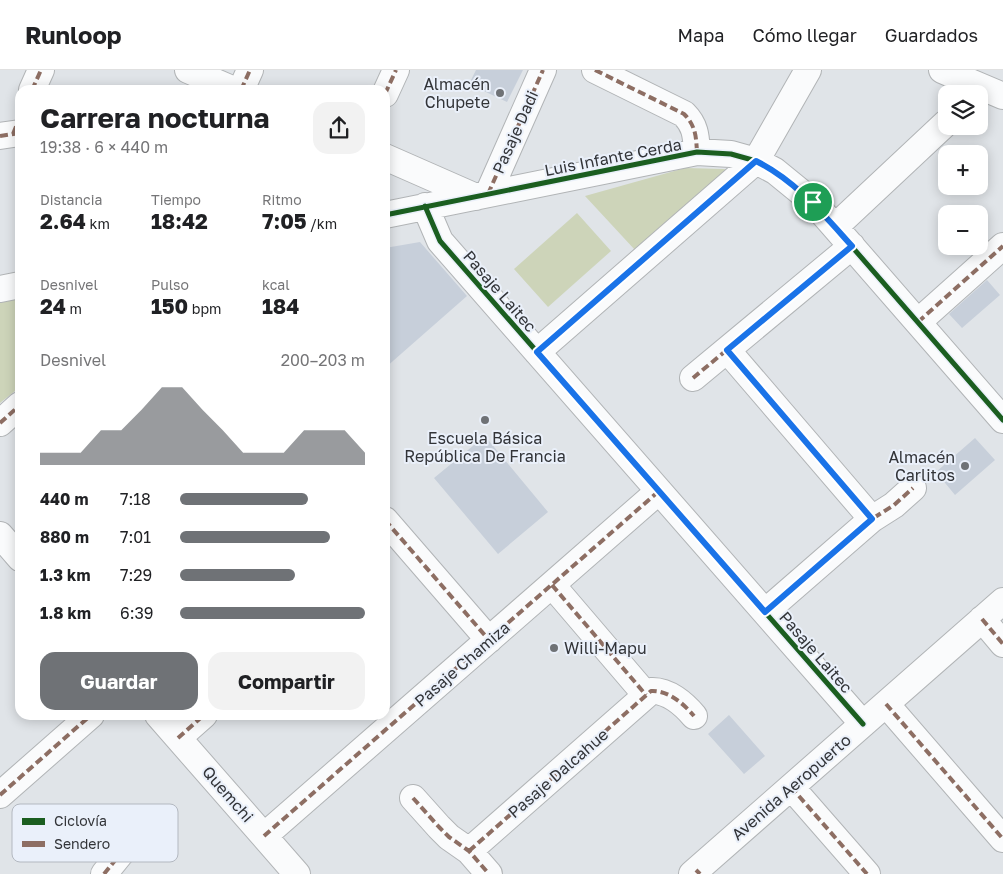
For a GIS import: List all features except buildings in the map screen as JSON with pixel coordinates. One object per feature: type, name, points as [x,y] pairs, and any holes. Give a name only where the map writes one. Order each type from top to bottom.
[{"type":"street","points":[[34,85],[41,70]]},
{"type":"street","points":[[188,70],[222,85]]},
{"type":"street","points":[[243,85],[250,70]]},
{"type":"street","points":[[389,85],[396,70]]},
{"type":"street","name":"Pasaje Dadi","points":[[482,196],[542,70]]},
{"type":"street","points":[[595,70],[684,114],[696,132],[697,152]]},
{"type":"street","points":[[537,352],[756,161],[808,70]]},
{"type":"street","points":[[942,70],[1003,96]]},
{"type":"street","points":[[693,378],[727,350],[844,237],[938,132]]},
{"type":"street","name":"Luis Infante Cerda","points":[[390,214],[697,152],[731,154],[756,161],[775,171],[813,202],[1002,417]]},
{"type":"street","points":[[390,159],[482,196]]},
{"type":"street","name":"Pasaje Laitec","points":[[425,206],[440,241],[863,724]]},
{"type":"street","points":[[918,322],[1003,246]]},
{"type":"street","points":[[0,289],[15,286]]},
{"type":"street","points":[[727,350],[872,519]]},
{"type":"street","points":[[0,423],[15,410]]},
{"type":"street","points":[[765,612],[872,519],[894,505],[914,488]]},
{"type":"street","name":"Pasaje Chamiza","points":[[264,836],[659,491]]},
{"type":"street","points":[[390,526],[489,640]]},
{"type":"street","points":[[0,535],[15,552]]},
{"type":"street","points":[[552,585],[646,694],[655,691],[677,700],[694,716]]},
{"type":"street","name":"Avenida Aeropuerto","points":[[696,873],[1003,601]]},
{"type":"street","points":[[982,620],[1003,644]]},
{"type":"street","name":"Pasaje Dalcahue","points":[[469,851],[646,694]]},
{"type":"street","points":[[886,704],[1003,840]]},
{"type":"street","points":[[0,795],[85,720]]},
{"type":"street","name":"Quemchi","points":[[162,720],[298,874]]},
{"type":"street","points":[[178,738],[198,720]]},
{"type":"street","points":[[791,787],[867,874]]},
{"type":"street","points":[[413,798],[439,827],[469,851],[489,874]]},
{"type":"street","points":[[104,874],[114,862]]},
{"type":"green space","points":[[685,168],[737,171],[635,250],[585,196]]},
{"type":"green space","points":[[577,213],[611,251],[548,307],[514,269]]},
{"type":"green space","points":[[15,299],[15,391],[0,403],[0,301]]},
{"type":"marked path","points":[[34,85],[41,70]]},
{"type":"marked path","points":[[243,85],[250,70]]},
{"type":"marked path","points":[[389,85],[396,70]]},
{"type":"marked path","points":[[488,194],[543,70]]},
{"type":"marked path","points":[[595,70],[684,114],[693,127],[697,152]]},
{"type":"marked path","points":[[13,134],[15,129]]},
{"type":"marked path","points":[[0,136],[15,134]]},
{"type":"marked path","points":[[537,352],[756,161]]},
{"type":"marked path","points":[[693,378],[852,246]]},
{"type":"marked path","points":[[918,322],[1003,246]]},
{"type":"marked path","points":[[727,350],[872,519]]},
{"type":"marked path","points":[[0,423],[15,410]]},
{"type":"marked path","points":[[765,612],[872,519],[894,505],[913,488]]},
{"type":"marked path","points":[[264,836],[659,491]]},
{"type":"marked path","points":[[390,526],[489,640]]},
{"type":"marked path","points":[[552,585],[646,695]]},
{"type":"marked path","points":[[982,619],[1003,644]]},
{"type":"marked path","points":[[469,851],[651,691],[669,695],[694,716]]},
{"type":"marked path","points":[[886,704],[1003,839]]},
{"type":"marked path","points":[[0,795],[85,720]]},
{"type":"marked path","points":[[178,738],[198,720]]},
{"type":"marked path","points":[[791,787],[867,874]]},
{"type":"marked path","points":[[413,798],[439,827],[449,837],[469,851],[489,874]]},
{"type":"marked path","points":[[104,874],[114,862]]},
{"type":"marked path","points":[[696,870],[700,874]]},
{"type":"cycle path","points":[[390,214],[697,152],[731,154],[756,161],[775,171],[813,202],[1003,420]]},
{"type":"cycle path","points":[[425,206],[440,241],[863,724]]},
{"type":"place","name":"Almacén Chupete","points":[[500,93]]},
{"type":"place","name":"Escuela Básica República De Francia","points":[[485,420]]},
{"type":"place","name":"Almacén Carlitos","points":[[965,466]]},
{"type":"place","name":"Willi-Mapu","points":[[554,648]]},
{"type":"route","points":[[756,161],[775,171],[813,202],[852,246],[727,350],[872,519],[765,612],[537,352],[756,161]]}]
